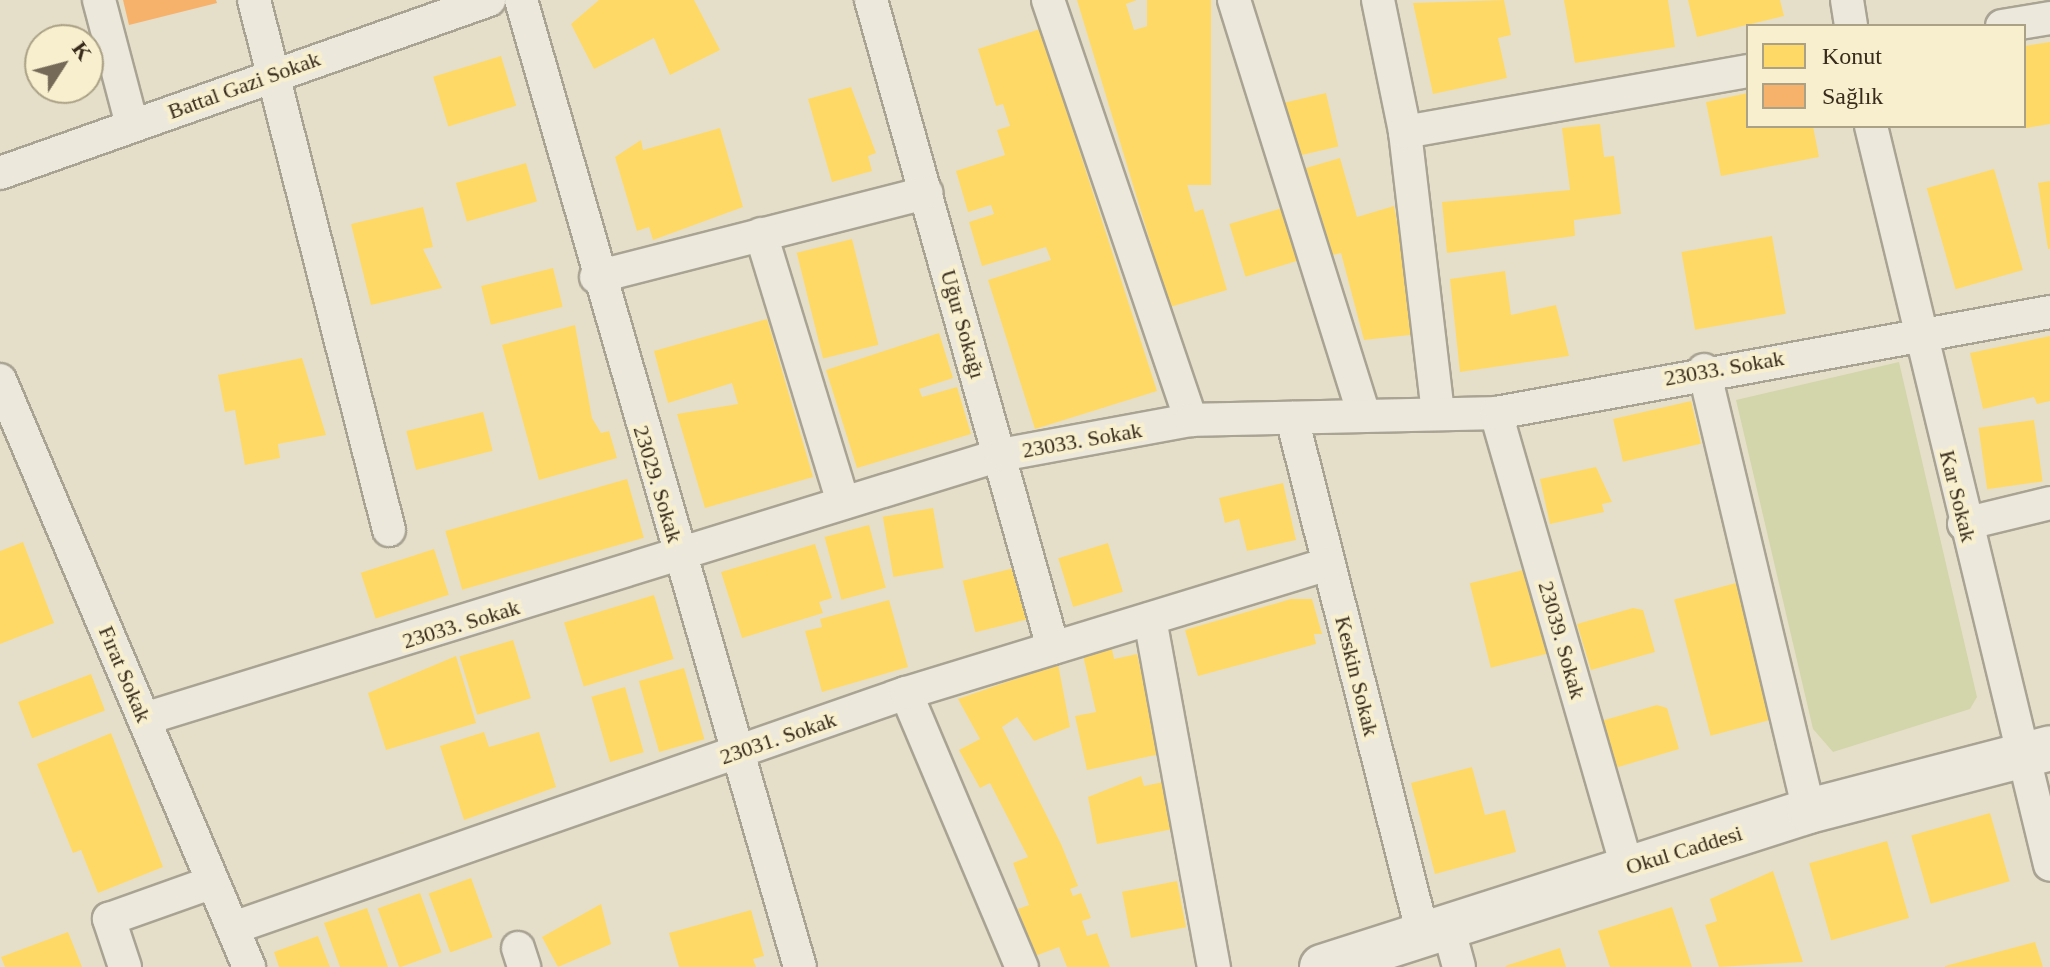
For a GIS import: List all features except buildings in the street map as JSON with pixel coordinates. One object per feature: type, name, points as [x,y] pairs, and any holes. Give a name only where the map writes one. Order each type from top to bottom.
[{"type":"main road","name":"Okul Caddesi","points":[[1322,967],[1443,943],[1627,867],[1809,811],[2035,752]]},
{"type":"street","points":[[99,0],[132,125]]},
{"type":"street","points":[[254,0],[389,530]]},
{"type":"street","name":"Battal Gazi Sokak","points":[[0,173],[272,74],[489,0]]},
{"type":"street","name":"23029. Sokak","points":[[521,0],[596,277],[800,967]]},
{"type":"street","name":"Uğur Sokağı","points":[[871,0],[1053,648]]},
{"type":"street","points":[[1048,0],[1191,420]]},
{"type":"street","points":[[1234,0],[1364,415]]},
{"type":"street","points":[[1378,0],[1405,132],[1438,414]]},
{"type":"street","points":[[1847,0],[1851,24]]},
{"type":"street","points":[[2014,24],[2050,18]]},
{"type":"street","points":[[1405,132],[1746,71]]},
{"type":"street","name":"Kar Sokak","points":[[1871,128],[1964,524],[2035,752],[2050,865]]},
{"type":"street","points":[[596,277],[926,193]]},
{"type":"street","points":[[761,234],[843,503]]},
{"type":"street","name":"23033. Sokak","points":[[144,719],[680,558],[843,503],[1000,455],[1191,420],[1496,413],[1704,370],[2050,312]]},
{"type":"street","points":[[1704,370],[1809,811]]},
{"type":"street","name":"Fırat Sokak","points":[[0,380],[249,967]]},
{"type":"street","name":"23039. Sokak","points":[[1496,413],[1627,867]]},
{"type":"street","name":"Keskin Sokak","points":[[1292,418],[1329,564],[1443,943]]},
{"type":"street","points":[[1964,524],[2050,503]]},
{"type":"street","name":"23031. Sokak","points":[[233,928],[906,693],[1329,564]]},
{"type":"street","points":[[1150,619],[1214,967]]},
{"type":"street","points":[[906,693],[1022,967]]},
{"type":"street","points":[[125,967],[109,919],[213,882]]},
{"type":"green space","points":[[1899,362],[1977,697],[1970,709],[1833,752],[1813,729],[1736,400]]}]
